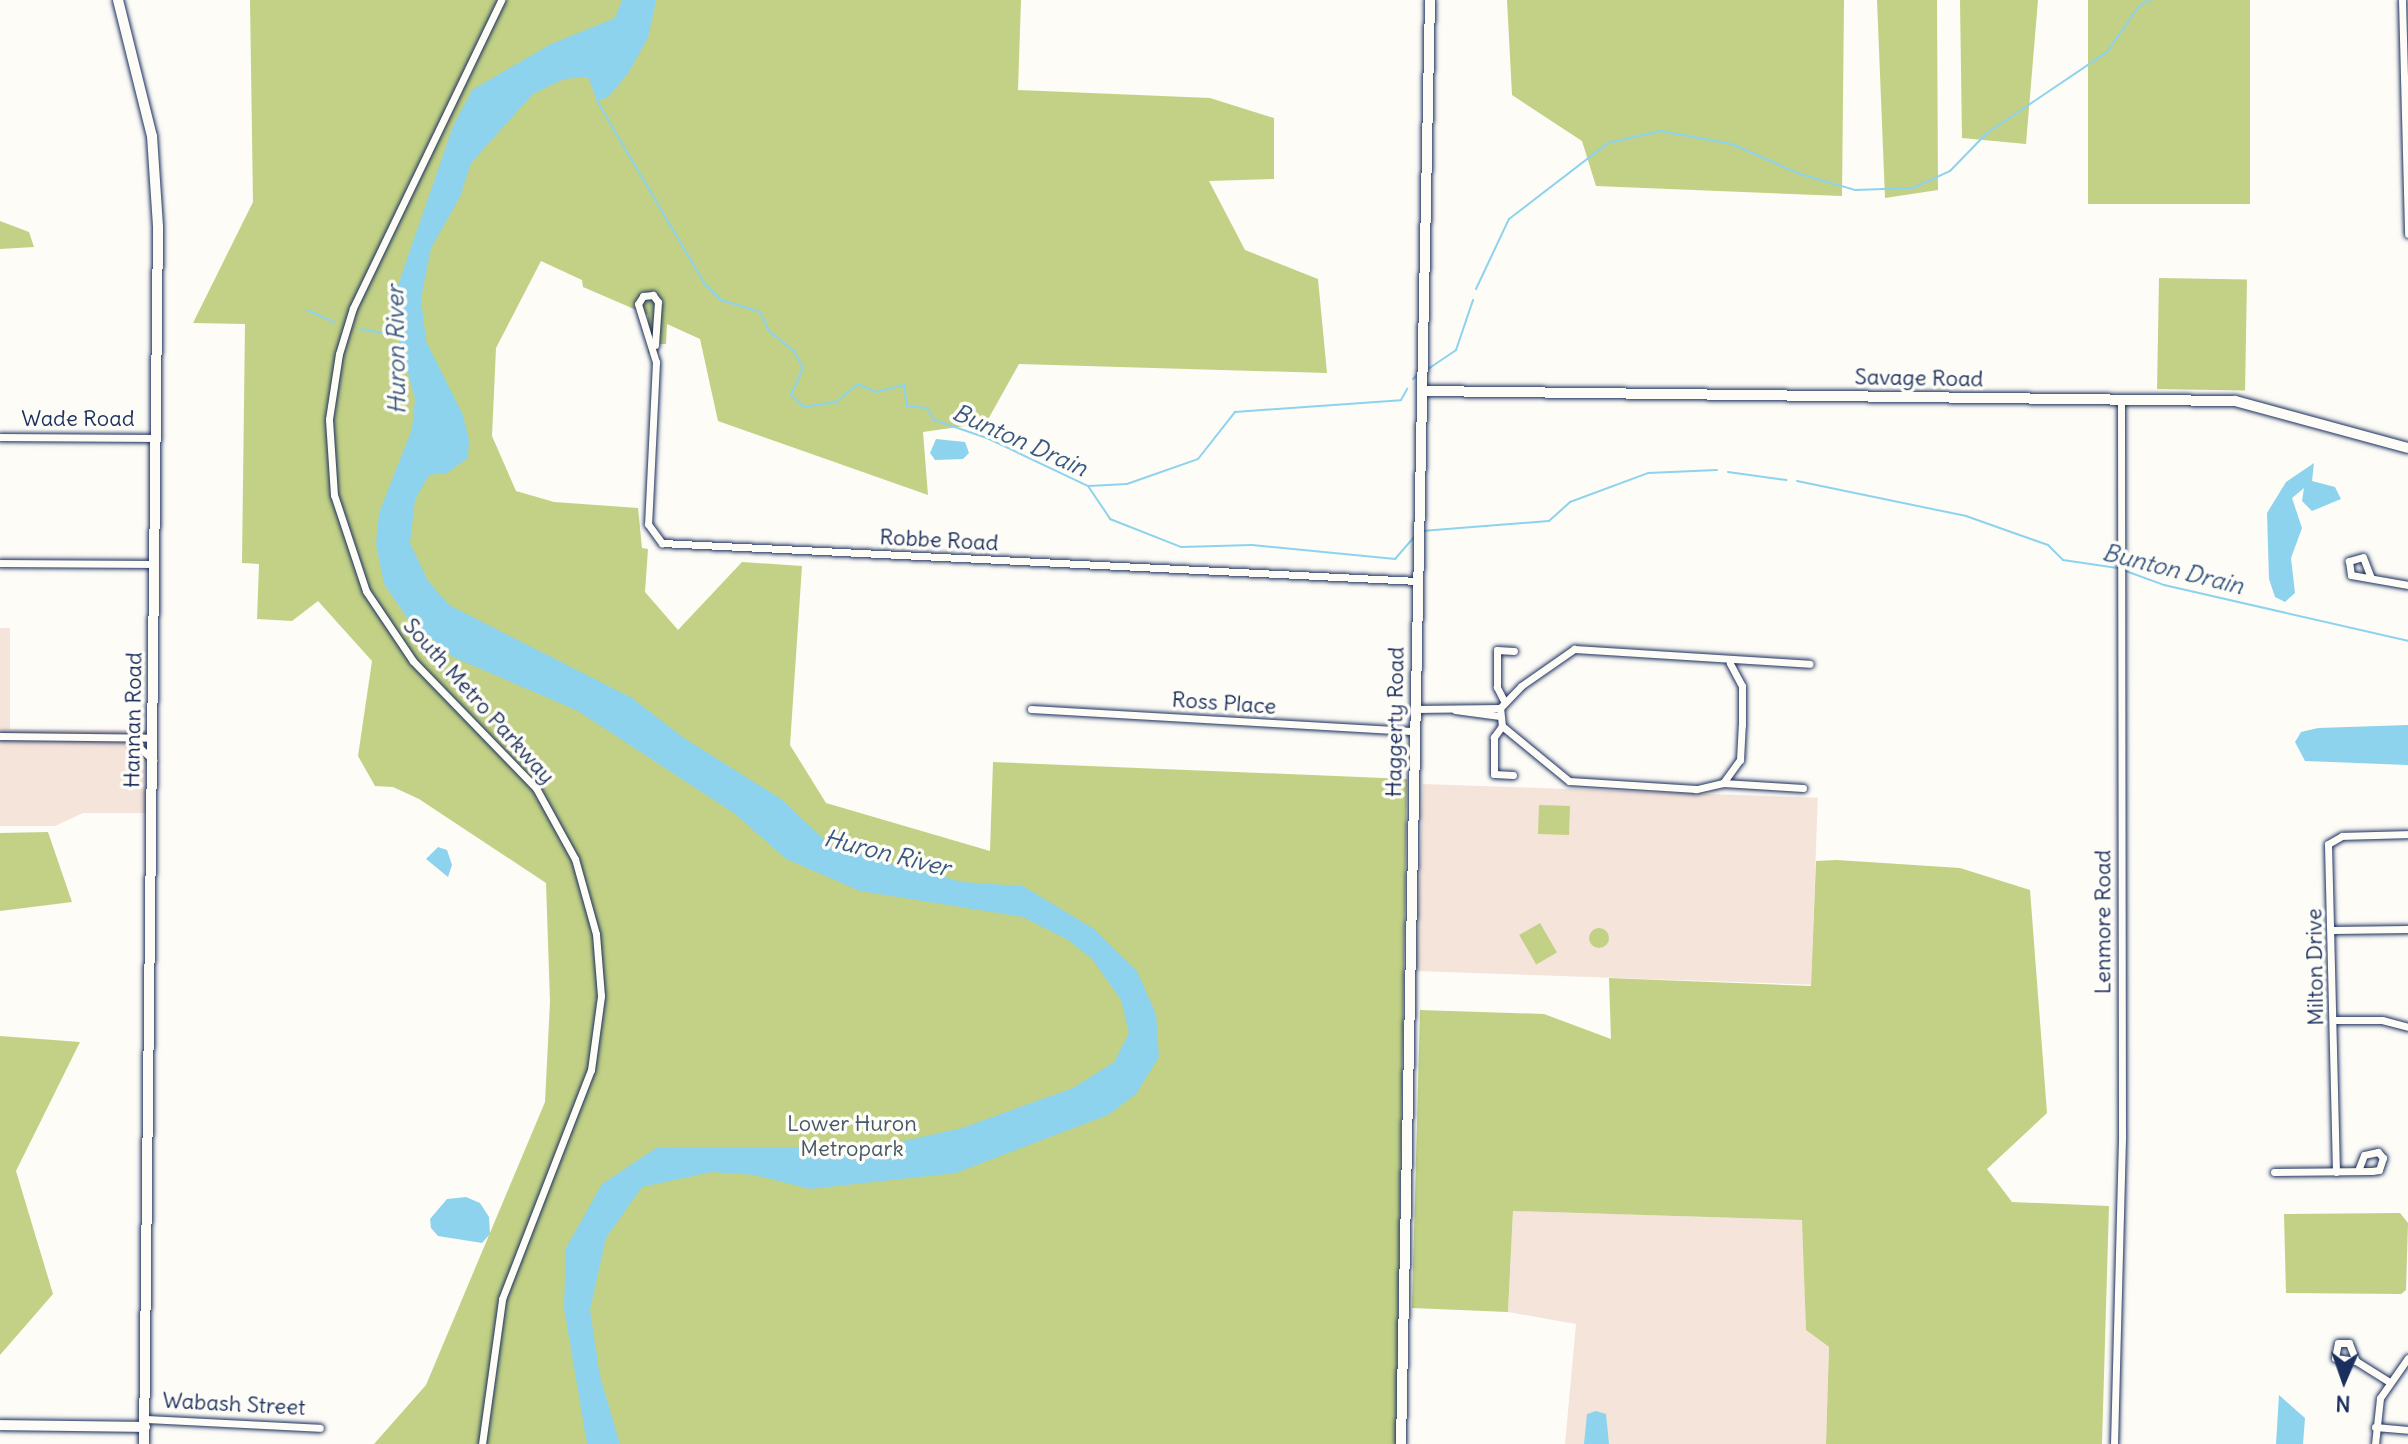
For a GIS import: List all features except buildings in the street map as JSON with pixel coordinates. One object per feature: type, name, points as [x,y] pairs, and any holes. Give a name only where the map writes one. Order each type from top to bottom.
[{"type":"street","name":"Hannan Road","points":[[118,0],[154,150],[156,438],[144,1444]]},
{"type":"street","name":"South Metro Parkway","points":[[482,1444],[502,1299],[591,1070],[600,1019],[596,934],[575,859],[542,797],[508,754],[413,661],[366,591],[334,495],[329,419],[339,354],[353,308],[501,0]]},
{"type":"street","name":"Haggerty Road","points":[[1401,1444],[1430,0]]},
{"type":"street","points":[[2402,0],[2408,234]]},
{"type":"street","name":"Robbe Road","points":[[655,345],[638,304],[643,296],[653,295],[658,302],[648,524],[662,543],[1418,581]]},
{"type":"street","name":"Savage Road","points":[[1424,391],[2121,400],[2258,405],[2408,448]]},
{"type":"street","name":"Lenmore Road","points":[[2114,1444],[2122,1135],[2121,400]]},
{"type":"street","name":"Wade Road","points":[[0,437],[156,438]]},
{"type":"street","points":[[0,563],[154,564]]},
{"type":"street","points":[[2371,578],[2408,585]]},
{"type":"street","points":[[1415,709],[1501,708],[1574,649],[1692,653],[1730,663],[1810,664]]},
{"type":"street","points":[[1513,775],[1494,774],[1494,737],[1502,726],[1497,687],[1497,650],[1514,651]]},
{"type":"street","points":[[1723,783],[1740,760],[1742,686],[1730,663]]},
{"type":"street","name":"Ross Place","points":[[1031,709],[1415,731]]},
{"type":"street","points":[[1502,726],[1569,781],[1696,789],[1723,783],[1803,788]]},
{"type":"street","points":[[0,736],[153,738]]},
{"type":"street","points":[[131,740],[153,760]]},
{"type":"street","name":"Milton Drive","points":[[2336,1172],[2333,930],[2328,844],[2342,836],[2408,834]]},
{"type":"street","points":[[2333,930],[2408,929]]},
{"type":"street","points":[[2334,1020],[2382,1020],[2408,1027]]},
{"type":"street","points":[[2274,1172],[2358,1171]]},
{"type":"street","points":[[2375,1444],[2375,1427],[2389,1382],[2408,1358]]},
{"type":"street","points":[[2356,1361],[2389,1382]]},
{"type":"street","name":"Wabash Street","points":[[0,1425],[145,1423],[320,1428]]},
{"type":"street","points":[[2375,1427],[2408,1430]]},
{"type":"shaded area","points":[[0,628],[10,628],[10,729],[146,730],[146,813],[83,813],[55,826],[0,826]]},
{"type":"shaded area","points":[[1423,784],[1818,798],[1811,985],[1416,971]]},
{"type":"shaded area","points":[[1513,1211],[1803,1220],[1806,1330],[1829,1347],[1826,1444],[1565,1444],[1576,1324],[1508,1312]]},
{"type":"green space","name":"Lower Huron Metropark","points":[[250,0],[1021,0],[1018,90],[1210,98],[1274,118],[1274,179],[1209,181],[1245,250],[1318,279],[1327,373],[1019,364],[986,423],[923,432],[928,495],[718,421],[700,339],[667,324],[666,344],[659,344],[658,354],[648,353],[648,315],[583,287],[582,280],[541,261],[496,348],[492,436],[516,491],[554,502],[638,508],[642,548],[648,549],[645,592],[678,630],[742,562],[802,566],[790,745],[826,803],[990,851],[993,762],[1407,779],[1396,1444],[374,1444],[426,1385],[545,1102],[550,1002],[546,883],[419,799],[393,787],[375,786],[358,756],[372,661],[318,601],[292,621],[257,619],[259,564],[242,563],[245,324],[193,323],[253,202]]},
{"type":"green space","points":[[1507,0],[1844,0],[1842,196],[1596,186],[1582,141],[1512,95]]},
{"type":"green space","points":[[1877,0],[1937,0],[1938,190],[1885,198]]},
{"type":"green space","points":[[1960,0],[2038,0],[2026,144],[1962,138]]},
{"type":"green space","points":[[2088,0],[2250,0],[2250,204],[2088,204]]},
{"type":"green space","points":[[0,221],[29,232],[34,247],[0,249]]},
{"type":"green space","points":[[2159,278],[2247,280],[2245,391],[2157,389]]},
{"type":"green space","points":[[1539,805],[1570,806],[1569,835],[1538,834]]},
{"type":"green space","points":[[48,832],[72,902],[0,911],[0,833]]},
{"type":"green space","points":[[1816,861],[1960,868],[2030,890],[2047,1113],[1987,1169],[2012,1202],[2109,1206],[2102,1444],[1826,1444],[1829,1347],[1806,1330],[1802,1220],[1513,1211],[1508,1312],[1412,1308],[1420,1010],[1544,1014],[1611,1039],[1609,978],[1811,986]]},
{"type":"green space","points":[[1540,923],[1557,952],[1536,964],[1519,935]]},
{"type":"green space","points":[[1595,928],[1603,928],[1609,938],[1603,948],[1595,948],[1589,942],[1589,934]]},
{"type":"green space","points":[[0,1036],[80,1042],[16,1171],[53,1294],[0,1355]]},
{"type":"green space","points":[[2400,1213],[2408,1223],[2406,1290],[2401,1294],[2286,1293],[2284,1214]]},
{"type":"water","points":[[622,0],[655,0],[648,38],[627,75],[608,97],[597,101],[588,77],[564,79],[533,94],[471,163],[460,197],[431,248],[421,299],[426,341],[463,415],[469,440],[468,458],[447,473],[429,475],[415,500],[410,543],[428,581],[449,605],[632,698],[684,738],[781,799],[831,846],[962,882],[1023,886],[1094,929],[1137,971],[1156,1014],[1159,1057],[1136,1094],[1108,1115],[956,1173],[810,1189],[755,1175],[712,1172],[642,1187],[606,1238],[590,1310],[600,1376],[620,1444],[587,1444],[564,1308],[566,1248],[602,1184],[656,1148],[877,1147],[962,1128],[1073,1088],[1114,1062],[1129,1033],[1121,1000],[1092,959],[1068,940],[1023,917],[860,891],[786,859],[735,814],[578,711],[453,657],[408,619],[384,584],[376,544],[379,513],[412,429],[415,399],[398,336],[397,288],[453,126],[472,90],[551,44],[615,18]]},
{"type":"water","points":[[936,439],[965,442],[969,453],[963,459],[935,460],[930,453]]},
{"type":"water","points":[[2314,463],[2312,481],[2335,487],[2341,499],[2312,511],[2302,501],[2304,488],[2292,498],[2302,528],[2291,558],[2295,593],[2285,602],[2275,597],[2269,579],[2267,513],[2286,482]]},
{"type":"water","points":[[2408,725],[2408,765],[2305,761],[2295,742],[2301,732],[2318,728]]},
{"type":"water","points":[[438,847],[447,850],[452,865],[448,877],[426,859]]},
{"type":"water","points":[[466,1197],[480,1203],[489,1217],[490,1234],[482,1243],[438,1236],[431,1228],[430,1219],[447,1199]]},
{"type":"water","points":[[2279,1395],[2305,1418],[2303,1444],[2276,1444]]},
{"type":"water","points":[[1596,1411],[1606,1414],[1609,1444],[1584,1444],[1587,1414]]},
{"type":"waterway","points":[[1476,289],[1509,219],[1608,143],[1661,131],[1732,144],[1800,174],[1855,190],[1913,188],[1950,171],[1987,133],[2107,52],[2139,6],[2150,0]]},
{"type":"waterway","name":"Bunton Drain","points":[[597,101],[704,283],[721,300],[760,312],[769,331],[794,351],[803,368],[791,395],[804,407],[836,402],[858,384],[876,392],[904,385],[907,406],[927,408],[934,420],[987,438],[1088,486],[1110,519],[1181,547],[1252,545],[1395,559],[1414,537]]},
{"type":"waterway","points":[[1428,369],[1456,350],[1473,300]]},
{"type":"waterway","points":[[307,310],[334,322]]},
{"type":"waterway","name":"Huron River","points":[[360,329],[398,336]]},
{"type":"waterway","points":[[1413,379],[1419,373]]},
{"type":"waterway","points":[[1089,486],[1127,484],[1198,459],[1235,412],[1401,400],[1407,389]]},
{"type":"waterway","name":"Bunton Drain","points":[[1422,531],[1549,521],[1570,502],[1648,473],[1717,470]]},
{"type":"waterway","name":"Bunton Drain","points":[[1728,472],[1786,480]]},
{"type":"waterway","name":"Bunton Drain","points":[[1797,481],[1966,516],[2048,545],[2063,560],[2117,568]]},
{"type":"waterway","name":"Bunton Drain","points":[[2123,570],[2164,585],[2408,641]]}]
